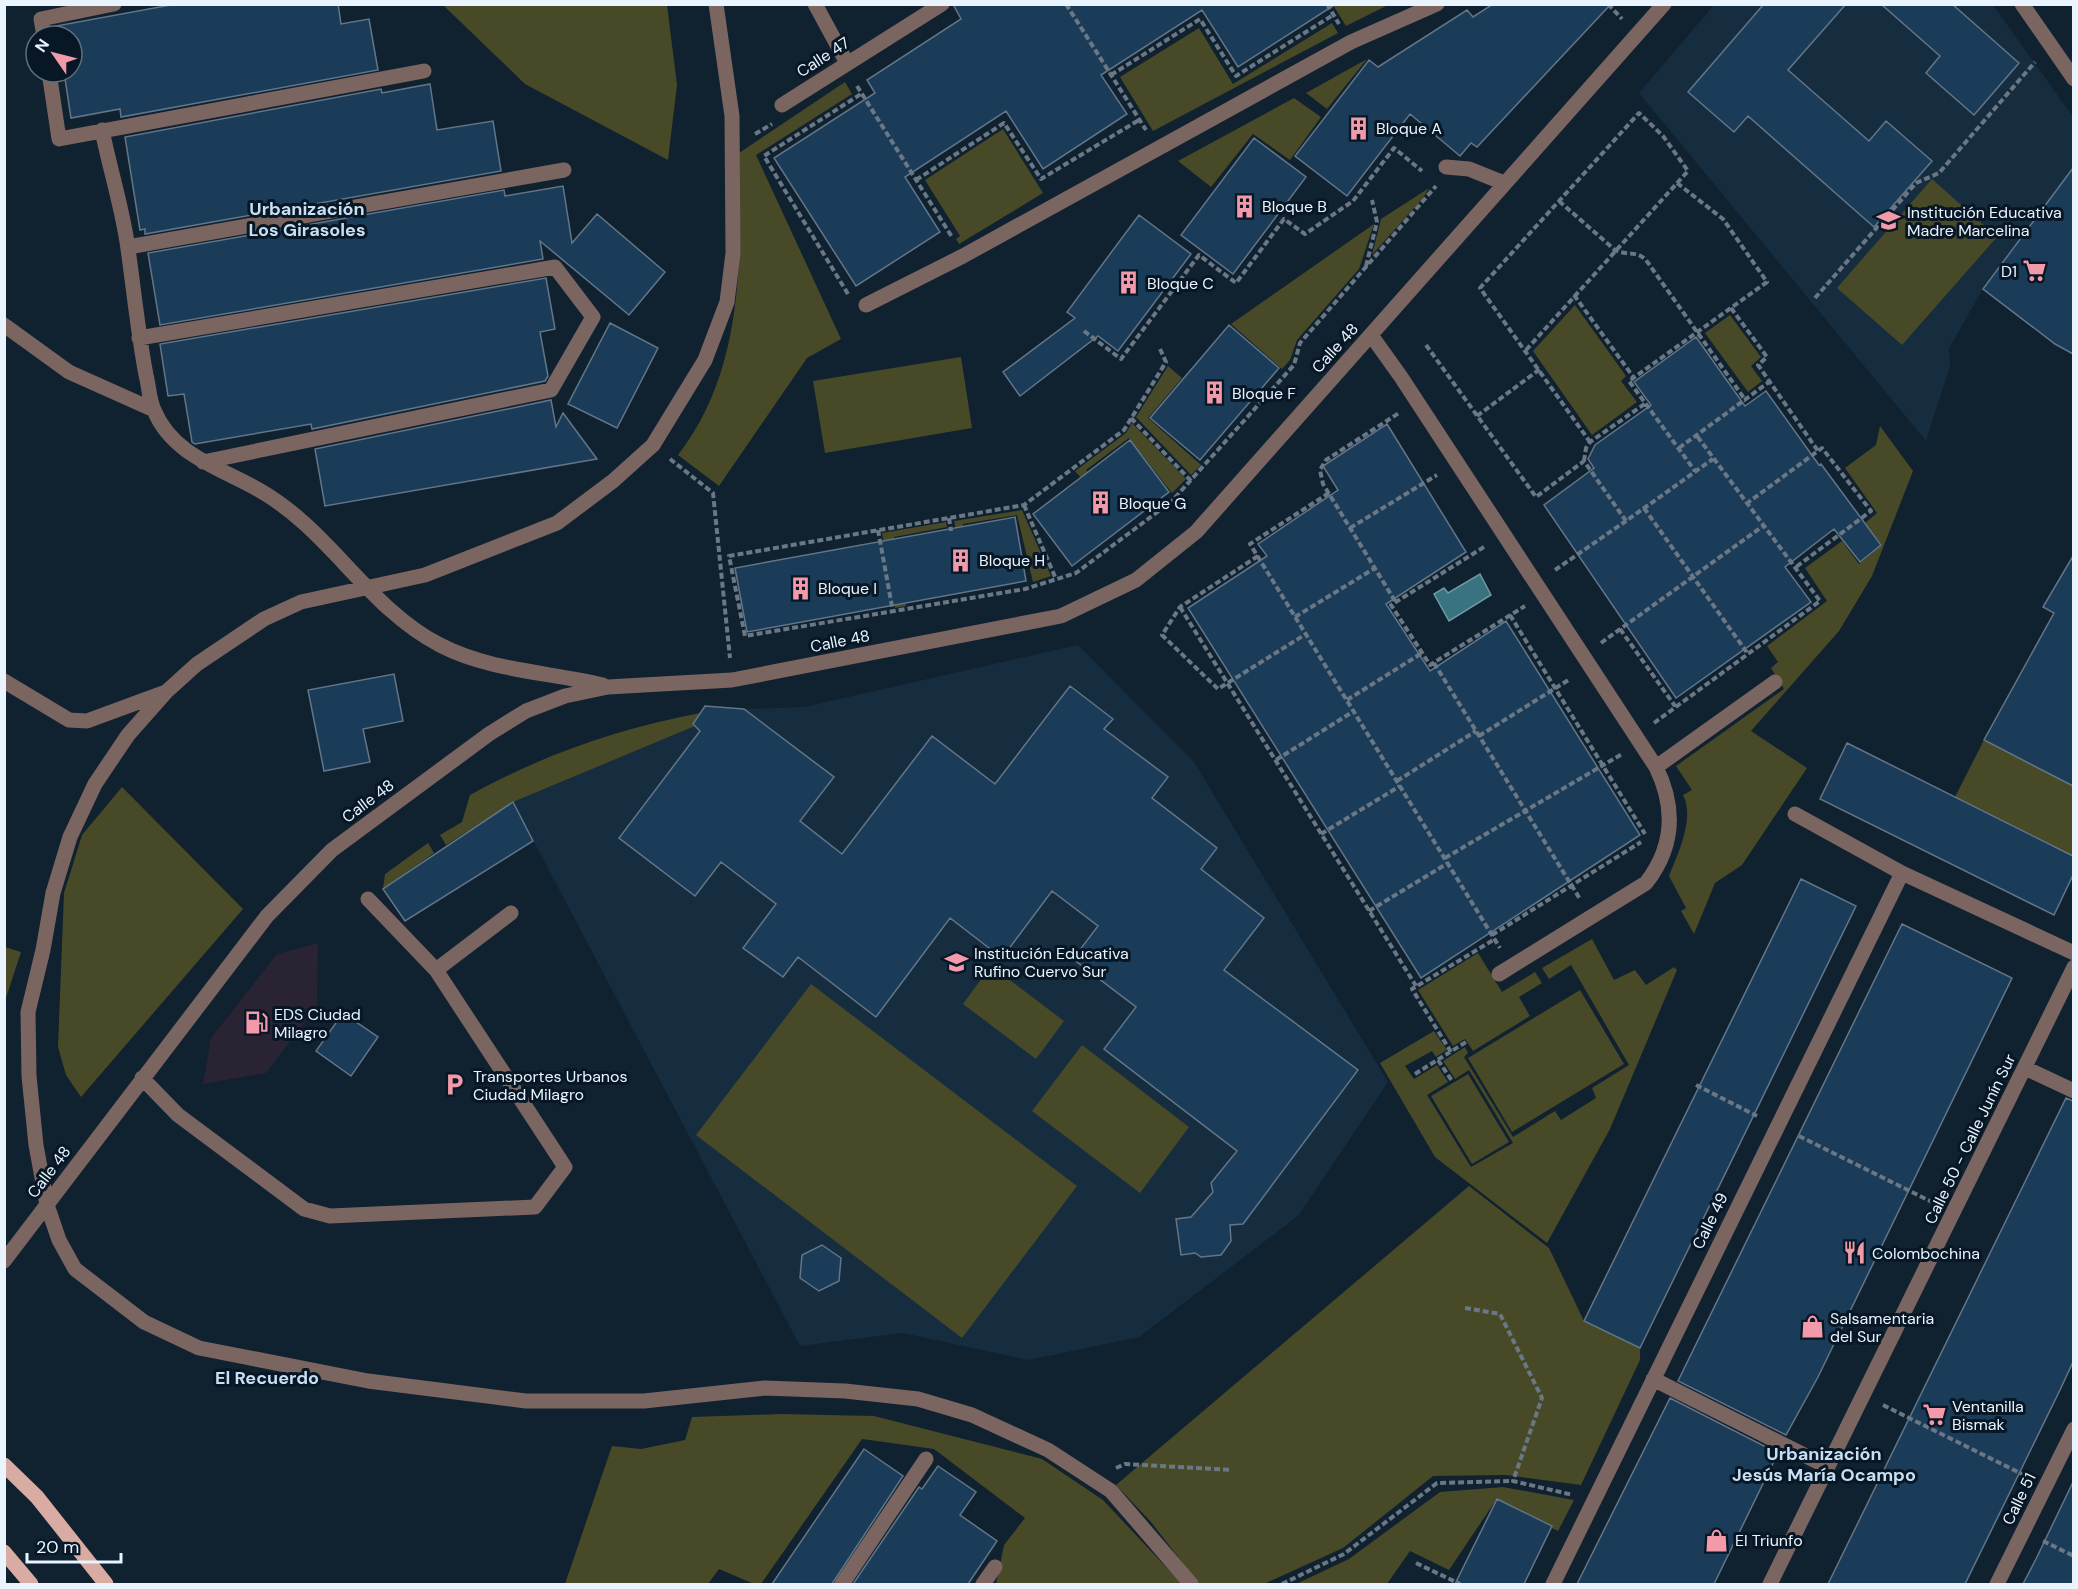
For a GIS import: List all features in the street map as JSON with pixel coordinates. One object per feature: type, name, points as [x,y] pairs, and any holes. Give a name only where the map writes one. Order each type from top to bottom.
[{"type":"main road","points":[[4,1465],[37,1497],[106,1584]]},
{"type":"main road","points":[[4,1552],[31,1584]]},
{"type":"street","points":[[42,24],[41,19],[114,4]]},
{"type":"street","points":[[716,4],[732,116],[733,253],[728,302],[705,360],[654,445],[557,523],[425,574],[367,589],[301,602],[264,620],[230,640],[166,692],[128,735],[95,784],[70,837],[53,893],[44,951],[28,1012],[29,1076],[33,1122],[47,1205],[59,1240],[75,1269],[144,1322],[199,1348],[368,1381],[526,1401],[644,1401],[765,1388],[845,1391],[918,1399],[972,1415],[1048,1450],[1111,1491],[1191,1584]]},
{"type":"street","points":[[815,4],[847,63]]},
{"type":"street","name":"Calle 47","points":[[782,105],[942,4]]},
{"type":"street","points":[[867,305],[963,256],[1351,42],[1437,4]]},
{"type":"street","name":"Calle 48","points":[[4,1260],[267,916],[332,850],[489,734],[526,711],[565,696],[608,687],[732,680],[1061,616],[1136,579],[1196,532],[1664,4]]},
{"type":"street","points":[[2022,4],[2073,79]]},
{"type":"street","points":[[51,84],[59,139],[424,71]]},
{"type":"street","points":[[102,130],[128,246],[139,338],[154,410],[174,442],[203,462],[261,491],[304,522],[367,589],[404,623],[441,646],[479,661],[608,687]]},
{"type":"street","points":[[1449,167],[1469,169],[1504,183]]},
{"type":"street","points":[[128,246],[564,170]]},
{"type":"street","points":[[139,338],[555,267],[593,317],[551,390],[203,462]]},
{"type":"street","points":[[4,325],[69,372],[154,410]]},
{"type":"street","points":[[1371,335],[1418,402],[1656,767],[1669,802],[1671,818],[1668,840],[1660,862],[1646,884],[1505,970]]},
{"type":"street","points":[[4,681],[69,720],[87,721],[166,692]]},
{"type":"street","points":[[1656,767],[1775,682]]},
{"type":"street","points":[[1795,814],[1902,873],[2073,953]]},
{"type":"street","name":"Calle 49","points":[[1553,1584],[1902,873]]},
{"type":"street","points":[[142,1078],[178,1115],[304,1209],[330,1216],[535,1207],[565,1167],[436,970],[368,899]]},
{"type":"street","points":[[436,970],[511,913]]},
{"type":"street","name":"Calle 50 - Calle Junín Sur","points":[[1770,1584],[2073,967]]},
{"type":"street","points":[[2025,1068],[2073,1091]]},
{"type":"street","points":[[1653,1378],[1828,1467]]},
{"type":"street","name":"Calle 51","points":[[1997,1584],[2073,1429]]},
{"type":"street","points":[[842,1584],[926,1460]]},
{"type":"street","points":[[983,1584],[995,1567]]},
{"type":"path","points":[[1066,4],[1157,148]]},
{"type":"path","points":[[1111,75],[1200,19],[1236,76],[1334,15]]},
{"type":"path","points":[[1815,298],[1916,183],[1939,173],[2036,62],[2052,48]]},
{"type":"path","points":[[847,63],[861,94],[963,256]]},
{"type":"path","points":[[861,94],[764,156],[847,293],[867,305]]},
{"type":"path","points":[[732,146],[774,123],[782,105]]},
{"type":"path","points":[[1526,350],[1688,171],[1663,136],[1639,113],[1480,288],[1590,442]]},
{"type":"path","points":[[916,180],[1004,123],[1041,179],[1139,120]]},
{"type":"path","points":[[1084,331],[1121,359],[1199,255],[1236,283],[1284,219],[1305,234],[1353,201],[1394,148],[1422,171]]},
{"type":"path","points":[[1160,349],[1166,362],[1124,430],[1024,505],[729,556],[745,636],[1025,589],[1076,573],[1172,501],[1191,481],[1294,365],[1300,343],[1366,268],[1449,167]]},
{"type":"path","points":[[1677,183],[1723,219],[1767,282],[1629,381],[1695,471]]},
{"type":"path","points":[[1366,268],[1377,222],[1372,200]]},
{"type":"path","points":[[1559,201],[1615,250],[1622,254],[1637,253],[1646,260],[1746,401]]},
{"type":"path","points":[[1575,295],[1634,378]]},
{"type":"path","points":[[1731,308],[1767,357],[1758,365],[1818,451]]},
{"type":"path","points":[[1426,345],[1536,497],[1584,461]]},
{"type":"path","points":[[1477,416],[1540,369]]},
{"type":"path","points":[[1679,448],[1769,382]]},
{"type":"path","points":[[1395,601],[1323,484],[1320,470],[1326,460],[1418,402]]},
{"type":"path","points":[[1626,521],[1584,461],[1586,448],[1590,442],[1646,403]]},
{"type":"path","points":[[1131,418],[1191,481]]},
{"type":"path","points":[[1445,858],[1602,765],[1638,739],[1675,706],[1820,601],[1697,436]]},
{"type":"path","points":[[654,445],[713,493],[732,680]]},
{"type":"path","points":[[1746,504],[1822,448],[1871,511],[1796,567]]},
{"type":"path","points":[[1505,534],[1391,605],[1430,664],[1510,615],[1626,521],[1713,459]]},
{"type":"path","points":[[1350,528],[1457,463]]},
{"type":"path","points":[[1329,493],[1250,544],[1493,937],[1505,970]]},
{"type":"path","points":[[1024,505],[1056,579]]},
{"type":"path","points":[[1644,508],[1748,654]]},
{"type":"path","points":[[949,518],[951,531]]},
{"type":"path","points":[[1396,781],[1555,688],[1620,629],[1763,526]]},
{"type":"path","points":[[878,530],[893,612]]},
{"type":"path","points":[[1258,556],[1180,607],[1162,635],[1218,689],[1306,634]]},
{"type":"path","points":[[1296,616],[1375,568]]},
{"type":"path","points":[[1180,607],[1416,986]]},
{"type":"path","points":[[1451,1052],[1412,989],[1647,839],[1510,615]]},
{"type":"path","points":[[1620,629],[1675,706]]},
{"type":"path","points":[[1347,700],[1422,653]]},
{"type":"path","points":[[1434,662],[1591,917]]},
{"type":"path","points":[[1275,760],[1354,711]]},
{"type":"path","points":[[1322,834],[1400,786]]},
{"type":"path","points":[[1369,911],[1448,863]]},
{"type":"path","points":[[1414,1074],[1466,1042]]},
{"type":"path","points":[[1438,1060],[1452,1081]]},
{"type":"path","points":[[1696,1085],[1954,1212]]},
{"type":"path","points":[[1465,1308],[1500,1314],[1542,1398],[1513,1481]]},
{"type":"path","points":[[1864,1395],[2046,1486]]},
{"type":"path","points":[[1091,1478],[1125,1464],[1232,1470]]},
{"type":"path","points":[[1282,1584],[1344,1554],[1437,1483],[1513,1481],[1594,1500]]},
{"type":"path","points":[[2023,1532],[2073,1556]]},
{"type":"path","points":[[1416,1563],[1460,1584]]},
{"type":"shaded area","points":[[443,5],[667,5],[677,85],[668,160],[525,84]]},
{"type":"shaded area","points":[[1333,5],[1388,5],[1346,26]]},
{"type":"shaded area","name":"Institución Educativa Madre Marcelina","points":[[1714,5],[1993,5],[2073,117],[2073,168],[1983,289],[1949,348],[1950,366],[1926,441],[1639,93]]},
{"type":"shaded area","points":[[1332,23],[1338,33],[1153,131],[1120,77],[1199,28],[1233,84]]},
{"type":"shaded area","points":[[1367,59],[1327,109],[1306,93]]},
{"type":"shaded area","points":[[845,82],[852,94],[756,155],[841,339],[807,358],[719,486],[678,455],[700,422],[716,386],[727,349],[738,271],[739,153]]},
{"type":"shaded area","points":[[1294,98],[1321,117],[1290,160],[1253,134],[1211,187],[1178,161]]},
{"type":"shaded area","points":[[1003,129],[1043,193],[959,244],[956,239],[960,236],[925,180]]},
{"type":"shaded area","points":[[1932,179],[1997,237],[1902,345],[1837,288]]},
{"type":"shaded area","points":[[1429,188],[1423,198],[1372,255],[1381,219]]},
{"type":"shaded area","points":[[1374,224],[1359,269],[1297,340],[1290,360],[1282,369],[1231,324]]},
{"type":"shaded area","points":[[1575,305],[1626,376],[1621,381],[1637,402],[1592,435],[1533,351]]},
{"type":"shaded area","points":[[1730,315],[1761,357],[1751,366],[1762,381],[1748,392],[1705,333]]},
{"type":"shaded area","points":[[961,357],[972,428],[825,453],[813,381]]},
{"type":"shaded area","points":[[1168,366],[1182,378],[1148,418],[1201,465],[1191,475],[1136,417]]},
{"type":"shaded area","points":[[1132,423],[1186,479],[1172,493],[1129,438],[1086,470],[1089,474],[1082,479],[1075,471],[1126,433]]},
{"type":"shaded area","points":[[1880,426],[1913,471],[1872,576],[1839,631],[1751,731],[1807,768],[1742,865],[1715,883],[1694,934],[1681,911],[1686,908],[1669,876],[1681,847],[1686,825],[1686,804],[1683,795],[1692,790],[1676,766],[1784,689],[1771,668],[1778,662],[1767,646],[1827,601],[1805,568],[1842,541],[1859,564],[1882,545],[1865,523],[1877,513],[1845,468],[1876,445]]},
{"type":"shaded area","points":[[1022,510],[1051,576],[1033,582],[1017,515],[963,524],[964,537],[958,538],[954,521]]},
{"type":"shaded area","points":[[946,522],[947,527],[894,537],[906,606],[895,608],[882,533]]},
{"type":"shaded area","points":[[1480,574],[1491,595],[1449,621],[1434,594],[1444,588],[1448,593]]},
{"type":"shaded area","name":"Institución Educativa Rufino Cuervo Sur","points":[[1078,645],[1194,762],[1388,1082],[1298,1216],[1139,1337],[1029,1360],[903,1333],[800,1346],[513,802],[695,726],[693,724],[705,706],[744,709],[804,707]]},
{"type":"shaded area","points":[[700,713],[693,723],[695,726],[513,802],[446,845],[440,835],[462,822],[470,795],[526,767],[610,735]]},
{"type":"shaded area","points":[[1984,740],[2073,786],[2073,856],[1955,797]]},
{"type":"shaded area","points":[[122,787],[243,909],[81,1097],[66,1075],[58,1047],[64,893],[82,835]]},
{"type":"shaded area","points":[[428,843],[434,853],[383,889],[385,874]]},
{"type":"shaded area","points":[[1592,939],[1614,980],[1635,970],[1646,985],[1674,967],[1677,970],[1610,1129],[1547,1243],[1435,1157],[1380,1063],[1434,1031],[1447,1050],[1436,1057],[1432,1051],[1405,1066],[1414,1079],[1437,1065],[1448,1082],[1427,1095],[1471,1167],[1513,1143],[1469,1070],[1455,1079],[1443,1061],[1465,1047],[1468,1053],[1464,1057],[1513,1137],[1555,1111],[1561,1120],[1596,1098],[1592,1088],[1629,1065],[1571,965],[1549,979],[1542,968]]},
{"type":"shaded area","points":[[318,943],[317,1006],[266,1073],[203,1084],[211,1038],[277,954]]},
{"type":"shaded area","points":[[5,947],[21,952],[4,1001]]},
{"type":"shaded area","points":[[1478,953],[1502,992],[1535,972],[1542,983],[1519,997],[1530,1016],[1473,1051],[1465,1039],[1453,1046],[1418,990]]},
{"type":"shaded area","points":[[991,966],[1064,1021],[1036,1059],[963,1004]]},
{"type":"shaded area","points":[[811,984],[1077,1186],[962,1338],[696,1135]]},
{"type":"shaded area","points":[[1580,990],[1624,1064],[1512,1132],[1468,1058]]},
{"type":"shaded area","points":[[1082,1045],[1189,1127],[1140,1193],[1032,1111]]},
{"type":"shaded area","points":[[1468,1074],[1509,1142],[1472,1164],[1431,1096]]},
{"type":"shaded area","points":[[1469,1186],[1549,1248],[1584,1321],[1640,1348],[1640,1360],[1581,1485],[1506,1475],[1433,1476],[1343,1548],[1264,1584],[1199,1584],[1151,1522],[1116,1485]]},
{"type":"shaded area","points":[[781,1414],[874,1416],[1042,1459],[1103,1500],[1182,1584],[996,1584],[1004,1545],[1025,1518],[934,1449],[862,1439],[761,1584],[754,1584],[719,1569],[708,1584],[565,1584],[612,1446],[641,1449],[685,1440],[692,1417]]},
{"type":"shaded area","points":[[1503,1487],[1574,1500],[1558,1531],[1496,1500],[1449,1570],[1410,1551],[1387,1584],[1296,1584],[1349,1559],[1440,1492]]},
{"type":"building","points":[[176,4],[338,4],[341,24],[369,19],[378,70],[121,117],[120,109],[71,118],[66,84],[84,84],[84,24],[67,24]]},
{"type":"building","points":[[953,4],[1336,4],[1238,67],[1202,10],[1101,75],[1127,114],[1043,169],[1006,111],[905,177],[940,232],[856,286],[774,158],[875,93],[867,80],[961,19]]},
{"type":"building","points":[[1493,4],[1611,4],[1477,147],[1471,143],[1460,156],[1410,114],[1347,196],[1295,156],[1369,60],[1378,67],[1467,10],[1473,17]]},
{"type":"building","points":[[1764,4],[1846,4],[1788,70],[1869,141],[1886,121],[1932,161],[1874,227],[1748,116],[1734,132],[1688,92]]},
{"type":"building","points":[[1881,4],[1952,4],[2019,63],[1974,115],[1926,73],[1940,56]]},
{"type":"building","points":[[430,84],[437,130],[493,121],[501,171],[145,234],[145,229],[140,230],[125,137],[381,89],[382,93]]},
{"type":"building","name":"Bloque B","points":[[1254,138],[1306,177],[1233,274],[1181,235]]},
{"type":"building","name":"D1","points":[[2073,168],[2073,354],[2055,344],[1983,289]]},
{"type":"building","points":[[563,186],[572,243],[597,214],[665,272],[629,315],[540,241],[543,259],[160,325],[148,253],[504,190],[505,196]]},
{"type":"building","name":"Bloque C","points":[[1139,215],[1191,254],[1118,351],[1098,336],[1020,396],[1003,372],[1075,318],[1067,312]]},
{"type":"building","points":[[546,278],[555,329],[540,332],[548,376],[545,381],[312,429],[311,424],[195,444],[192,442],[184,394],[168,396],[160,344]]},
{"type":"building","points":[[610,323],[658,348],[617,428],[568,404]]},
{"type":"building","name":"Bloque F","points":[[1229,325],[1279,368],[1200,460],[1150,418]]},
{"type":"building","points":[[1696,337],[1745,406],[1766,391],[1819,465],[1821,464],[1881,545],[1860,562],[1834,529],[1785,567],[1811,602],[1676,698],[1544,505],[1594,468],[1588,459],[1595,445],[1651,405],[1634,382]]},
{"type":"building","points":[[551,400],[556,427],[563,413],[597,459],[325,506],[315,449]]},
{"type":"building","points":[[1387,424],[1466,552],[1386,604],[1430,671],[1506,621],[1640,835],[1421,978],[1188,608],[1267,556],[1258,544],[1338,490],[1323,466]]},
{"type":"building","name":"Bloque G","points":[[1130,440],[1169,492],[1072,566],[1033,514]]},
{"type":"building","points":[[1015,517],[1026,581],[747,632],[735,568]]},
{"type":"building","points":[[2073,556],[2073,786],[1984,740],[2054,613],[2043,607]]},
{"type":"building","points":[[394,674],[403,721],[363,729],[370,762],[324,771],[308,690]]},
{"type":"building","points":[[1070,686],[1113,719],[1104,729],[1168,777],[1152,798],[1217,848],[1201,869],[1264,918],[1224,970],[1358,1070],[1243,1224],[1230,1225],[1231,1241],[1221,1255],[1201,1257],[1195,1253],[1181,1255],[1176,1219],[1191,1217],[1213,1192],[1211,1183],[1237,1151],[1104,1049],[1136,1007],[1073,959],[1098,926],[1052,891],[1002,958],[950,918],[876,1017],[798,957],[783,977],[743,948],[776,904],[721,862],[695,896],[619,838],[700,731],[693,724],[705,706],[744,709],[834,777],[800,821],[842,854],[932,736],[995,784]]},
{"type":"building","points":[[1847,743],[2073,856],[2073,875],[2054,915],[1820,799]]},
{"type":"building","points":[[513,802],[533,841],[405,921],[383,889]]},
{"type":"building","points":[[1801,879],[1856,906],[1640,1348],[1584,1321]]},
{"type":"building","points":[[1902,924],[2012,978],[1818,1377],[1786,1435],[1678,1381]]},
{"type":"building","points":[[343,1013],[378,1037],[351,1076],[316,1051]]},
{"type":"building","points":[[2066,1098],[2073,1101],[2073,1362],[1965,1584],[1828,1584]]},
{"type":"building","points":[[822,1245],[841,1258],[839,1281],[819,1291],[800,1278],[802,1255]]},
{"type":"building","points":[[1670,1398],[1778,1453],[1714,1584],[1577,1584]]},
{"type":"building","points":[[864,1449],[903,1476],[832,1584],[772,1584]]},
{"type":"building","points":[[938,1466],[976,1492],[960,1515],[997,1541],[968,1584],[853,1584],[919,1487],[922,1489]]},
{"type":"building","points":[[2073,1482],[2073,1584],[2023,1584],[2036,1559]]},
{"type":"building","points":[[1497,1499],[1552,1526],[1524,1584],[1455,1584]]},
{"type":"place","name":"Bloque A","points":[[1358,128]]},
{"type":"place","name":"Bloque B","points":[[1244,206]]},
{"type":"place","name":"Institución Educativa Madre Marcelina","points":[[1889,221]]},
{"type":"place","name":"D1","points":[[2035,271]]},
{"type":"place","name":"Bloque C","points":[[1129,283]]},
{"type":"place","name":"Bloque F","points":[[1214,393]]},
{"type":"place","name":"Bloque G","points":[[1101,503]]},
{"type":"place","name":"Bloque H","points":[[961,560]]},
{"type":"place","name":"Bloque I","points":[[800,588]]},
{"type":"place","name":"Institución Educativa Rufino Cuervo Sur","points":[[956,962]]},
{"type":"place","name":"EDS Ciudad Milagro","points":[[256,1023]]},
{"type":"place","name":"Transportes Urbanos Ciudad Milagro","points":[[455,1085]]},
{"type":"place","name":"Colombochina","points":[[1854,1253]]},
{"type":"place","name":"Salsamentaria del Sur","points":[[1812,1327]]},
{"type":"place","name":"Ventanilla Bismak","points":[[1934,1415]]},
{"type":"place","name":"El Triunfo","points":[[1717,1540]]},
{"type":"district","name":"Urbanización Los Girasoles","points":[[307,219]]},
{"type":"district","name":"El Recuerdo","points":[[267,1378]]},
{"type":"district","name":"Urbanización Jesús María Ocampo","points":[[1824,1464]]}]
